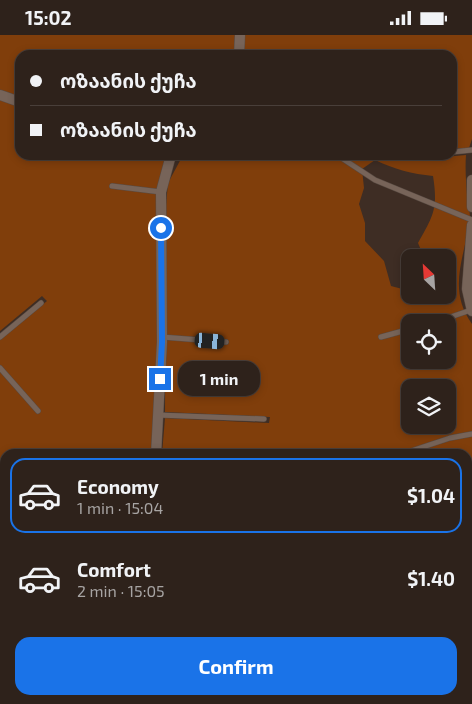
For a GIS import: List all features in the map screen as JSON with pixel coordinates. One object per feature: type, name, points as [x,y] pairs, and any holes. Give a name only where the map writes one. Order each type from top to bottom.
[{"type":"street","points":[[239,50],[240,35]]},
{"type":"street","points":[[0,95],[15,100]]},
{"type":"street","points":[[156,449],[162,337],[161,192],[171,160]]},
{"type":"street","points":[[472,179],[472,207]]},
{"type":"street","points":[[471,311],[467,289],[472,225]]},
{"type":"lane","points":[[457,151],[472,150]]},
{"type":"lane","points":[[345,160],[376,180],[472,220]]},
{"type":"lane","points":[[112,186],[161,192]]},
{"type":"lane","points":[[0,337],[41,303]]},
{"type":"lane","points":[[456,316],[471,311]]},
{"type":"lane","points":[[381,337],[401,331]]},
{"type":"lane","points":[[162,337],[226,342]]},
{"type":"lane","points":[[0,368],[38,411]]},
{"type":"lane","points":[[158,415],[264,419]]},
{"type":"lane","points":[[418,449],[472,434]]},
{"type":"shaded area","points":[[0,35],[236,35],[235,50],[15,50],[15,96],[0,91]]},
{"type":"shaded area","points":[[244,35],[472,35],[472,139],[469,148],[457,149],[457,50],[243,50]]},
{"type":"shaded area","points":[[0,98],[15,102],[15,160],[164,160],[158,199],[157,357],[151,449],[0,449],[0,340],[47,301],[42,296],[0,331]]},
{"type":"shaded area","points":[[466,155],[466,184],[470,217],[459,284],[464,311],[472,324],[472,449],[162,449],[165,418],[269,423],[270,417],[165,412],[166,205],[168,183],[180,160],[375,160],[400,160],[400,161],[457,160],[457,156]],"holes":[[[375,160],[403,171],[433,176],[435,204],[428,225],[418,243],[421,249],[456,249],[456,304],[401,304],[401,289],[391,286],[384,261],[365,241],[365,223],[359,204],[364,188],[362,169]]]},
{"type":"route","points":[[160,379],[162,342],[161,228]]}]
